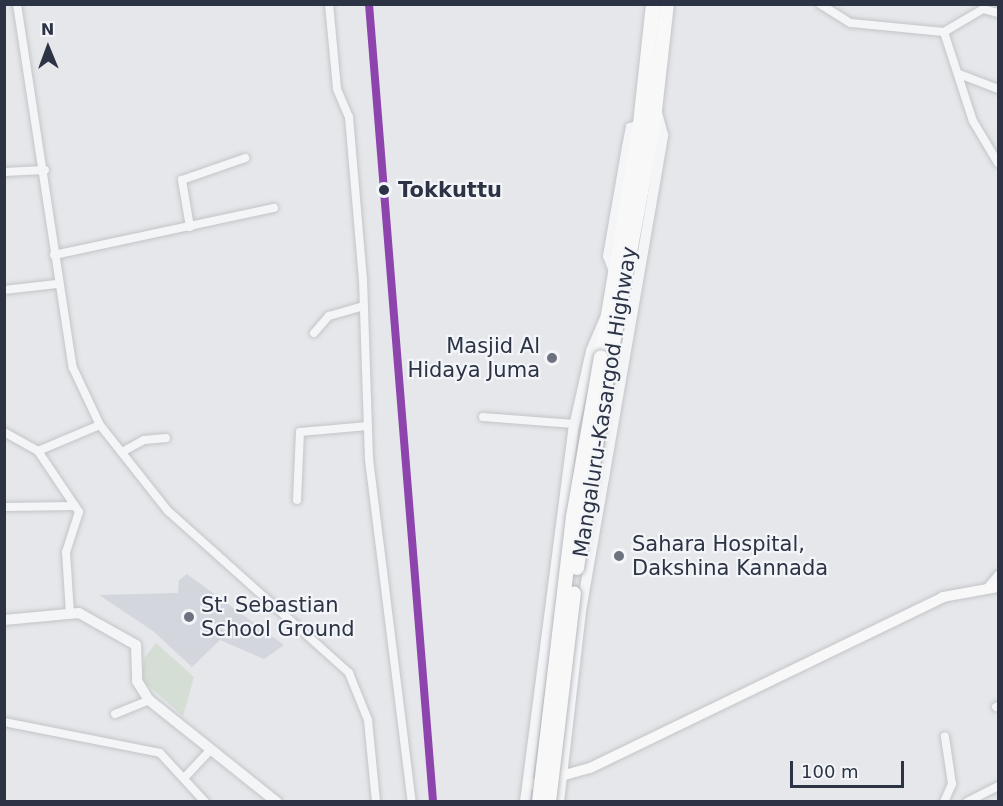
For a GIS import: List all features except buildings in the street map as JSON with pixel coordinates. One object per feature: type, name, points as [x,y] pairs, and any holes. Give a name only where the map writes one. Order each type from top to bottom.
[{"type":"highway","name":"Mangaluru-Kasargod Highway","points":[[549,801],[605,358],[608,313],[640,124],[653,4]]},
{"type":"highway","name":"Mangaluru-Kasargod Highway","points":[[539,801],[573,517],[655,103],[667,4]]},
{"type":"main road","points":[[529,785],[560,779],[934,602],[993,587]]},
{"type":"street","points":[[17,4],[45,170],[57,284],[73,368],[99,424],[176,518],[349,673],[368,720],[376,801]]},
{"type":"street","points":[[329,4],[337,89],[349,117],[368,426],[412,801]]},
{"type":"street","points":[[820,4],[851,23],[944,32],[983,9],[999,13]]},
{"type":"street","points":[[944,32],[973,121],[999,164]]},
{"type":"street","points":[[959,74],[999,89]]},
{"type":"street","points":[[558,801],[581,610],[663,135],[655,103]]},
{"type":"street","points":[[190,227],[182,180],[245,158]]},
{"type":"street","points":[[4,172],[45,170]]},
{"type":"street","points":[[54,255],[274,208]]},
{"type":"street","points":[[4,290],[57,284]]},
{"type":"street","points":[[314,333],[329,316],[361,307]]},
{"type":"street","points":[[525,801],[529,785],[574,424],[591,351],[608,313]]},
{"type":"street","points":[[483,417],[574,424]]},
{"type":"street","points":[[38,451],[99,424]]},
{"type":"street","points":[[297,500],[300,432],[368,426]]},
{"type":"street","points":[[4,432],[38,451],[75,506],[80,520],[66,552],[70,614]]},
{"type":"street","points":[[122,452],[144,440],[166,438]]},
{"type":"street","points":[[4,507],[75,506]]},
{"type":"street","points":[[993,587],[999,575]]},
{"type":"street","points":[[4,621],[79,613],[136,645],[137,681],[149,700],[277,801]]},
{"type":"street","points":[[115,714],[149,700]]},
{"type":"street","points":[[4,722],[140,745],[160,753],[186,777],[205,801]]},
{"type":"street","points":[[944,801],[952,784],[945,737]]},
{"type":"street","points":[[186,777],[210,750]]},
{"type":"street","points":[[967,801],[999,786]]},
{"type":"shaded area","name":"St' Sebastian School Ground","points":[[187,574],[284,645],[264,659],[220,640],[192,667],[153,631],[99,595],[178,593],[179,580]]},
{"type":"shaded area","points":[[156,643],[194,677],[183,716],[141,679],[145,657]]},
{"type":"transit line","points":[[369,4],[433,802]]},
{"type":"place","name":"Tokkuttu","points":[[384,190]]},
{"type":"place","name":"Masjid Al Hidaya Juma","points":[[552,358]]},
{"type":"place","name":"Sahara Hospital, Dakshina Kannada","points":[[619,556]]},
{"type":"place","name":"St' Sebastian School Ground","points":[[189,617]]}]
